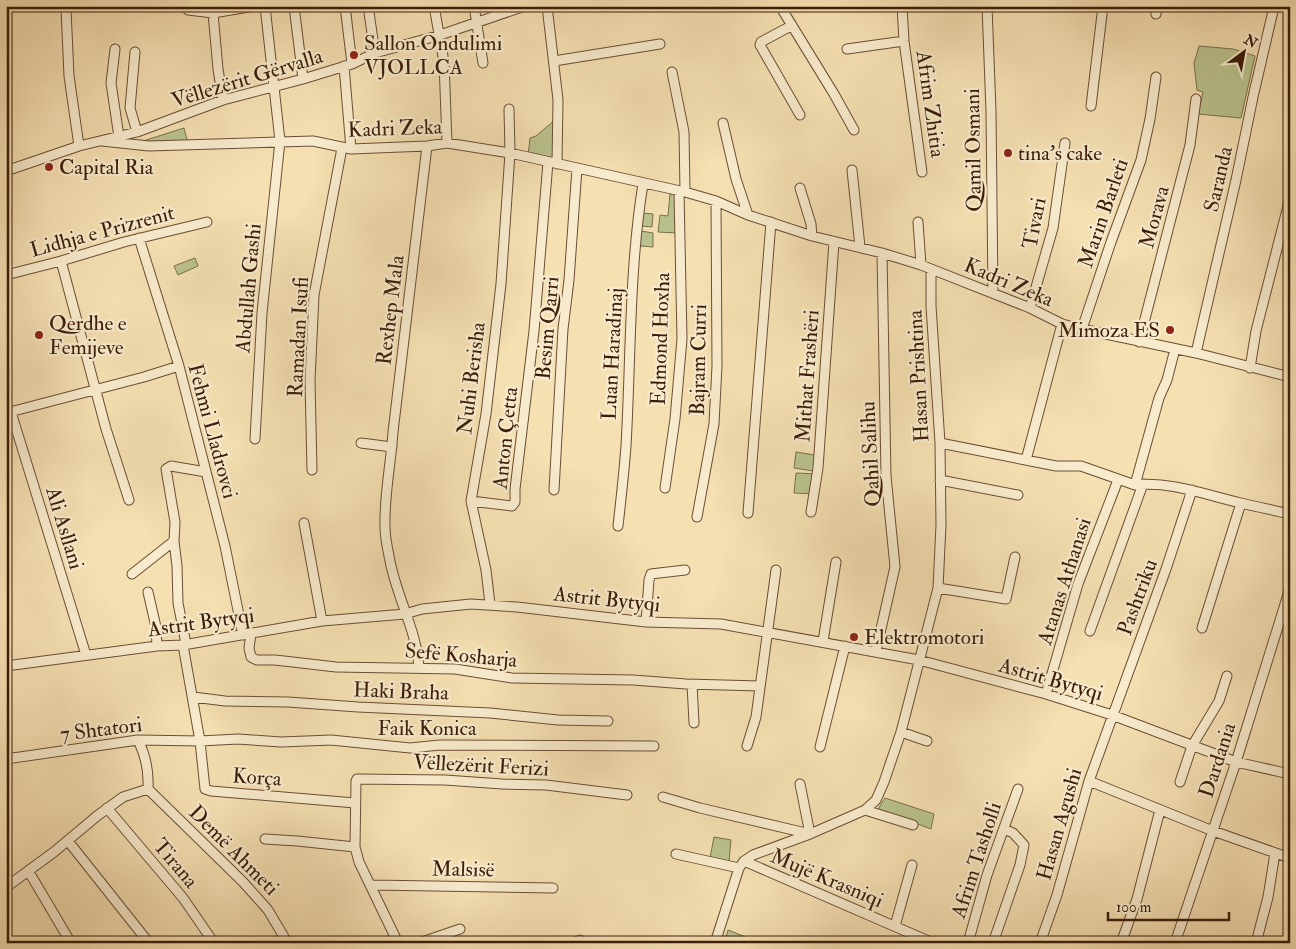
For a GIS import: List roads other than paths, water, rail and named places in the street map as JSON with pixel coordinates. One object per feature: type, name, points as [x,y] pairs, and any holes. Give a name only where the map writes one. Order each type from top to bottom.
[{"type":"street","points":[[59,6],[66,9],[69,76],[79,146]]},
{"type":"street","points":[[187,6],[188,10],[213,13],[256,6]]},
{"type":"street","name":"Abdullah Gashi","points":[[255,439],[262,313],[280,141],[265,6]]},
{"type":"street","points":[[294,6],[302,79]]},
{"type":"street","name":"Ramadan Isufi","points":[[312,470],[310,380],[314,295],[346,148],[348,65],[345,6]]},
{"type":"street","points":[[368,6],[374,52]]},
{"type":"street","points":[[434,6],[444,62],[447,143]]},
{"type":"street","points":[[474,6],[483,63]]},
{"type":"street","name":"Vëllezërit Gërvalla","points":[[6,170],[79,146],[137,132],[223,100],[348,65],[374,52],[440,35],[525,6]]},
{"type":"street","points":[[547,6],[558,100],[552,163]]},
{"type":"street","points":[[780,6],[854,130]]},
{"type":"street","name":"Afrim Zhitia","points":[[902,6],[904,41],[922,172]]},
{"type":"street","name":"Qamil Osmani","points":[[987,6],[991,111],[993,293]]},
{"type":"street","points":[[1091,106],[1103,6]]},
{"type":"street","name":"Saranda","points":[[1196,354],[1273,11]]},
{"type":"street","points":[[213,13],[223,100]]},
{"type":"street","points":[[791,26],[761,42],[760,46],[800,115]]},
{"type":"street","name":"Afrim Zhitia","points":[[848,49],[904,41]]},
{"type":"street","points":[[554,61],[660,44]]},
{"type":"street","points":[[115,49],[111,84],[119,137]]},
{"type":"street","points":[[135,52],[130,108],[137,132]]},
{"type":"street","points":[[672,72],[684,132],[682,191]]},
{"type":"street","name":"Marin Barleti","points":[[1082,329],[1141,160],[1150,119],[1156,77]]},
{"type":"street","name":"Morava","points":[[1139,342],[1190,145],[1196,99]]},
{"type":"street","name":"Nuhi Berisha","points":[[490,604],[486,570],[471,501],[488,400],[498,314],[510,153],[508,109]]},
{"type":"street","points":[[722,123],[736,179],[748,215]]},
{"type":"street","name":"Kadri Zeka","points":[[102,141],[148,146],[313,141],[346,148],[427,146],[447,143],[510,153],[643,184],[682,191],[716,201],[748,215],[812,236],[860,247],[921,265],[1030,308],[1062,324],[1290,377]]},
{"type":"street","name":"Tivari","points":[[1030,308],[1053,228],[1065,143]]},
{"type":"street","name":"Rexhep Mala","points":[[419,668],[410,624],[405,614],[390,563],[385,528],[387,484],[391,466],[427,146]]},
{"type":"street","name":"Anton Çetta","points":[[471,501],[512,506],[516,502],[515,489],[552,163]]},
{"type":"street","name":"Besim Qarri","points":[[554,490],[563,328],[569,280],[577,168]]},
{"type":"street","points":[[852,170],[860,247]]},
{"type":"street","name":"Luan Haradinaj","points":[[618,526],[626,445],[638,211],[643,184]]},
{"type":"street","points":[[800,188],[811,224],[812,236]]},
{"type":"street","name":"Edmond Hoxha","points":[[665,488],[675,419],[682,340],[682,191]]},
{"type":"street","points":[[1250,368],[1256,331],[1290,198]]},
{"type":"street","name":"Bajram Curri","points":[[697,517],[714,424],[717,366],[716,201]]},
{"type":"street","name":"Lidhja e Prizrenit","points":[[6,275],[139,238],[207,222]]},
{"type":"street","points":[[748,513],[771,222]]},
{"type":"street","points":[[918,222],[921,265]]},
{"type":"street","name":"Fehmi Lladrovci","points":[[139,238],[179,366],[247,634]]},
{"type":"street","name":"Mithat Frashëri","points":[[811,512],[818,468],[834,242]]},
{"type":"street","name":"Qahil Salihu","points":[[876,651],[895,567],[886,476],[882,253]]},
{"type":"street","points":[[61,261],[95,390],[129,500]]},
{"type":"street","name":"Hasan Prishtina","points":[[741,865],[753,855],[810,834],[865,810],[876,800],[901,732],[938,588],[941,525],[940,443],[931,306],[931,269]]},
{"type":"street","points":[[1026,460],[1062,324]]},
{"type":"street","points":[[1090,631],[1139,484],[1159,398],[1167,380],[1175,349]]},
{"type":"street","points":[[9,413],[179,366]]},
{"type":"street","name":"Ali Asllani","points":[[9,413],[86,655]]},
{"type":"street","points":[[361,442],[392,448]]},
{"type":"street","points":[[940,443],[1056,466],[1081,466],[1118,480],[1192,490],[1290,514]]},
{"type":"street","points":[[200,741],[178,603],[174,541],[175,522],[166,468],[171,466],[206,472]]},
{"type":"street","points":[[940,480],[1018,496]]},
{"type":"street","name":"Atanas Athanasi","points":[[1046,694],[1078,584],[1118,480]]},
{"type":"street","name":"Pashtriku","points":[[1112,714],[1166,570],[1192,490]]},
{"type":"street","points":[[1202,628],[1241,503]]},
{"type":"street","points":[[304,523],[322,621]]},
{"type":"street","points":[[132,574],[174,541]]},
{"type":"street","points":[[938,588],[1006,599],[1015,557]]},
{"type":"street","points":[[823,641],[836,562]]},
{"type":"street","points":[[646,622],[651,574],[685,570]]},
{"type":"street","points":[[747,746],[756,717],[776,570]]},
{"type":"street","name":"Dardania","points":[[1175,943],[1236,762],[1290,588]]},
{"type":"street","points":[[148,592],[156,627],[157,646]]},
{"type":"street","name":"Astrit Bytyqi","points":[[6,666],[157,646],[184,645],[322,621],[405,614],[432,608],[471,604],[490,604],[646,622],[721,624],[823,641],[919,660],[1112,714],[1236,762],[1290,774]]},
{"type":"street","name":"Sefë Kosharja","points":[[247,634],[251,657],[257,660],[275,660],[336,667],[455,669],[512,678],[633,680],[760,686]]},
{"type":"street","points":[[820,746],[846,646]]},
{"type":"street","points":[[1180,782],[1192,746],[1219,700],[1227,676]]},
{"type":"street","points":[[692,684],[694,723]]},
{"type":"street","name":"Haki Braha","points":[[193,697],[225,701],[288,702],[358,708],[490,713],[558,720],[608,721]]},
{"type":"street","name":"Hasan Agushi","points":[[1040,943],[1057,895],[1089,781],[1112,714]]},
{"type":"street","points":[[901,732],[927,741]]},
{"type":"street","name":"Faik Konica","points":[[200,741],[238,739],[281,742],[331,740],[410,748],[440,745],[654,746]]},
{"type":"street","points":[[6,889],[107,808],[123,797],[148,789],[149,776],[145,754],[138,740]]},
{"type":"street","name":"7 Shtatori","points":[[6,758],[138,740],[200,741]]},
{"type":"street","name":"Korça","points":[[200,741],[205,789],[355,803]]},
{"type":"street","name":"Vëllezërit Ferizi","points":[[355,803],[357,779],[446,780],[546,785],[627,795]]},
{"type":"street","points":[[1089,781],[1213,831],[1290,858]]},
{"type":"street","points":[[663,797],[700,808],[810,834],[800,784]]},
{"type":"street","name":"Demë Ahmeti","points":[[148,789],[243,882],[268,910],[287,942]]},
{"type":"street","name":"Afrim Tasholli","points":[[968,943],[986,875],[1018,790]]},
{"type":"street","points":[[355,803],[355,847],[359,862],[371,885],[394,941]]},
{"type":"street","name":"Tirana","points":[[107,808],[183,898],[214,943]]},
{"type":"street","points":[[865,810],[913,825]]},
{"type":"street","points":[[1121,943],[1137,899],[1160,810]]},
{"type":"street","points":[[993,943],[1020,865],[1024,845],[1013,833],[1004,829]]},
{"type":"street","points":[[265,839],[297,840],[355,847]]},
{"type":"street","points":[[68,841],[149,943]]},
{"type":"street","points":[[1256,943],[1268,897],[1275,853]]},
{"type":"street","points":[[676,854],[741,865],[715,943]]},
{"type":"street","name":"Mujë Krasniqi","points":[[741,865],[933,943]]},
{"type":"street","name":"Mujë Krasniqi","points":[[895,926],[912,866]]},
{"type":"street","points":[[28,872],[71,943]]},
{"type":"street","name":"Malsisë","points":[[371,885],[553,888]]},
{"type":"street","points":[[419,943],[460,930]]},
{"type":"place","name":"Sallon Ondulimi VJOLLCA","points":[[354,55]]},
{"type":"place","name":"tina's cake","points":[[1008,153]]},
{"type":"place","name":"Capital Ria","points":[[49,167]]},
{"type":"place","name":"Mimoza ES","points":[[1170,330]]},
{"type":"place","name":"Qerdhe e Femijeve","points":[[39,335]]},
{"type":"place","name":"Elektromotori","points":[[854,637]]}]
